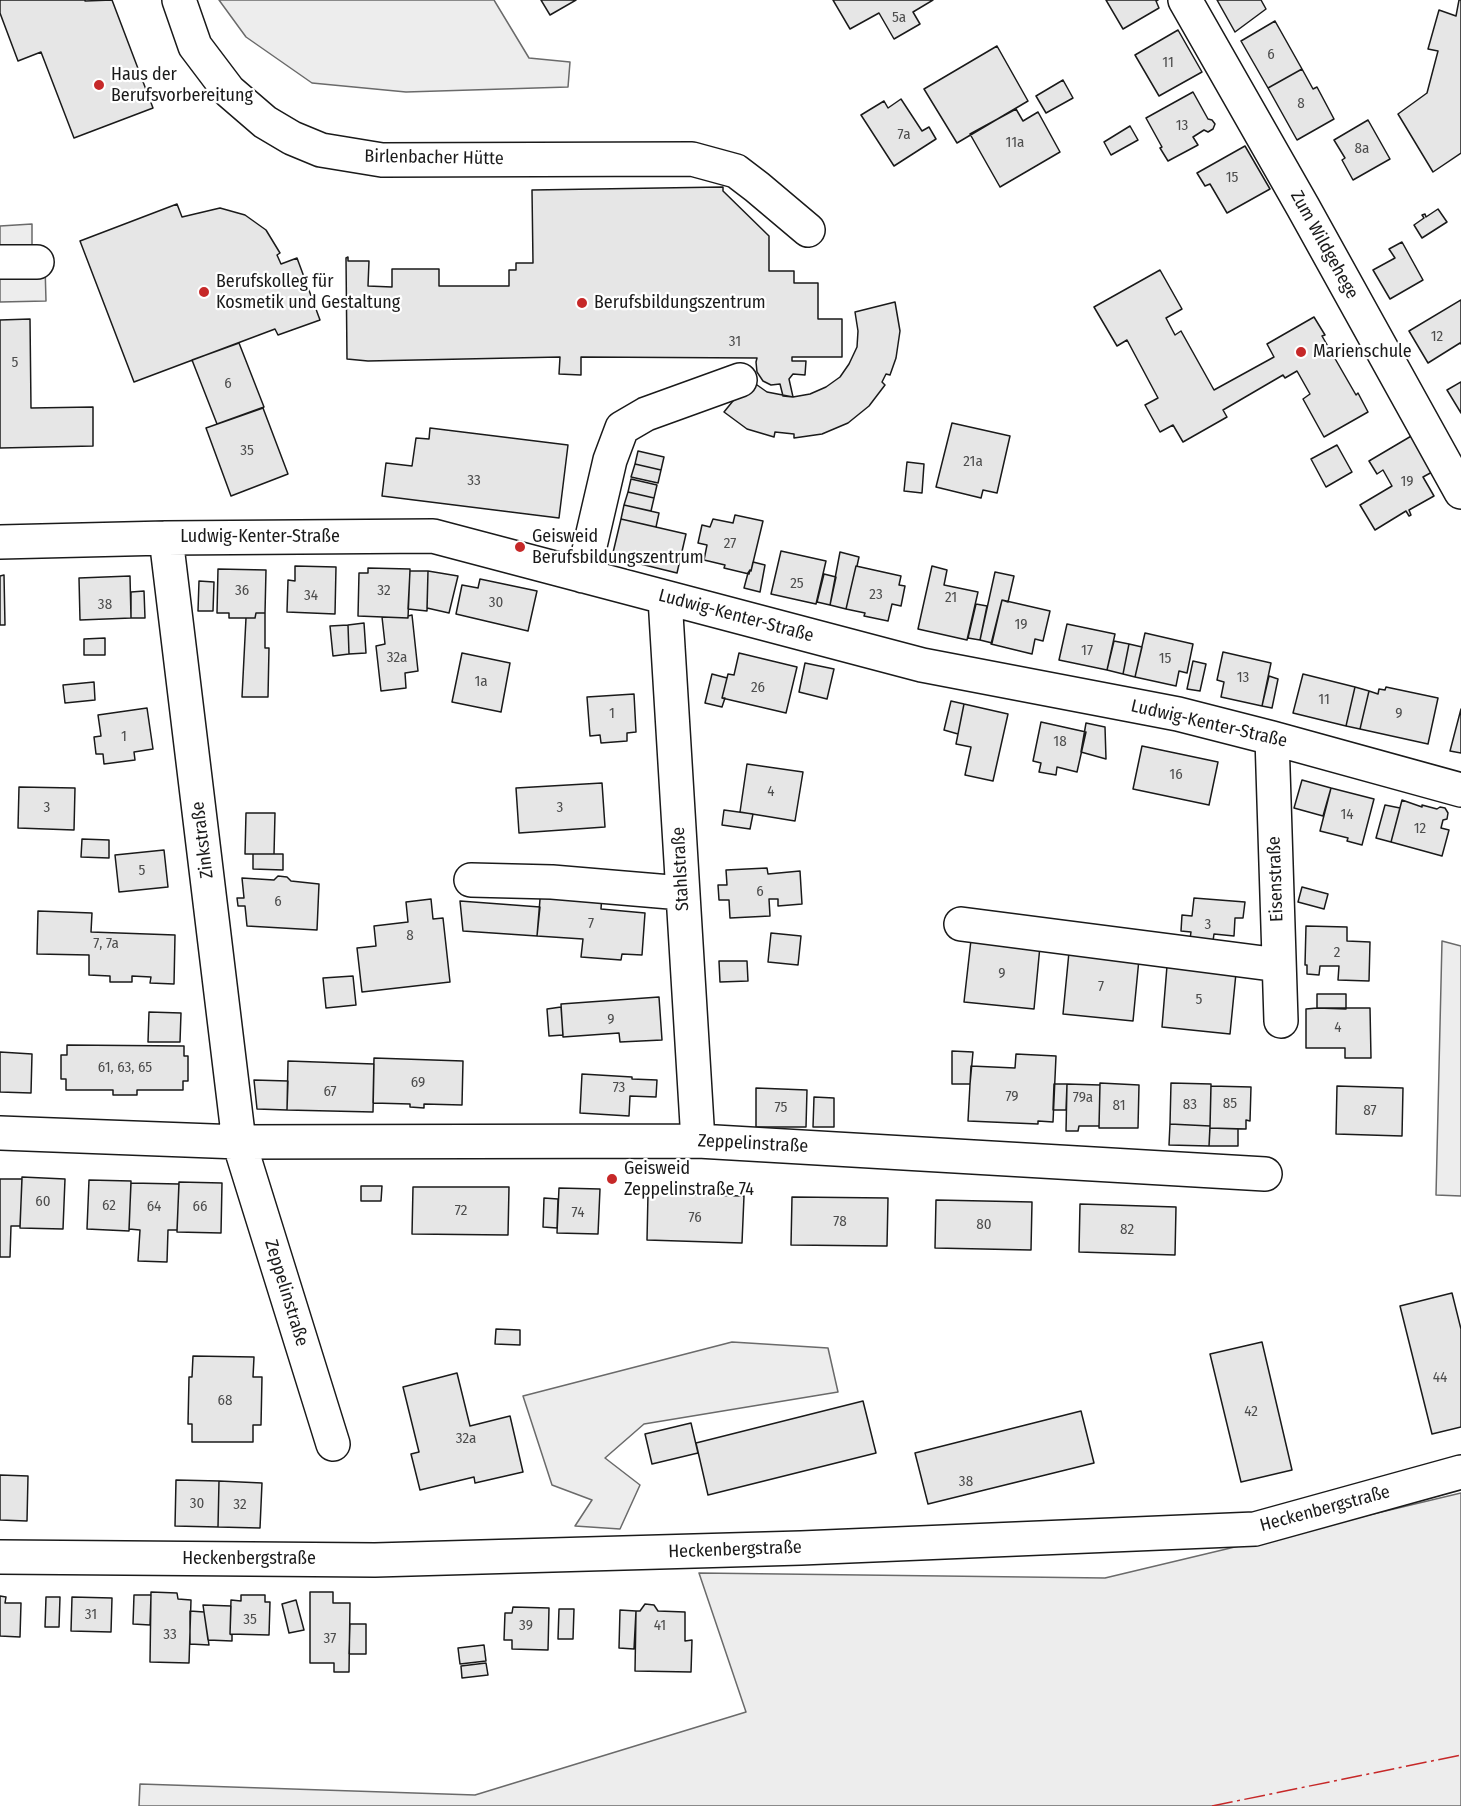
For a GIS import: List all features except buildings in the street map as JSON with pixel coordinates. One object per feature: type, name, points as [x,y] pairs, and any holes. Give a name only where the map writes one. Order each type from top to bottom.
[{"type":"street","name":"Birlenbacher Hütte","points":[[179,0],[195,46],[229,91],[265,122],[292,138],[321,150],[382,160],[692,159],[736,171],[808,230]]},
{"type":"street","name":"Zum Wildgehege","points":[[1185,0],[1461,492]]},
{"type":"street","points":[[0,262],[37,262]]},
{"type":"street","points":[[583,576],[610,460],[622,428],[646,414],[740,380]]},
{"type":"street","name":"Ludwig-Kenter-Straße","points":[[0,542],[166,537],[433,536],[922,665],[1178,714],[1461,790]]},
{"type":"street","name":"Zinkstraße","points":[[166,537],[239,1142]]},
{"type":"street","name":"Stahlstraße","points":[[665,598],[698,1141]]},
{"type":"street","name":"Eisenstraße","points":[[1272,738],[1281,1021]]},
{"type":"street","points":[[471,880],[552,882],[682,893]]},
{"type":"street","points":[[962,924],[1279,965]]},
{"type":"street","name":"Zeppelinstraße","points":[[0,1133],[239,1142],[698,1141],[1265,1174]]},
{"type":"street","name":"Zeppelinstraße","points":[[239,1142],[333,1444]]},
{"type":"street","name":"Heckenbergstraße","points":[[0,1557],[387,1560],[801,1548],[1255,1529],[1461,1472]]},
{"type":"shaded area","points":[[219,0],[494,0],[529,58],[570,62],[568,87],[406,92],[312,83],[246,37]]},
{"type":"shaded area","points":[[32,224],[32,250],[45,265],[46,301],[0,302],[0,226]]},
{"type":"shaded area","points":[[1442,941],[1461,946],[1461,1196],[1436,1195]]},
{"type":"shaded area","points":[[732,1342],[828,1348],[838,1392],[644,1424],[605,1458],[640,1485],[620,1529],[575,1526],[592,1500],[552,1485],[523,1396]]},
{"type":"shaded area","points":[[1461,1493],[1461,1806],[139,1806],[140,1784],[475,1795],[746,1712],[699,1573],[1105,1578]]},
{"type":"power","points":[[1212,1806],[1461,1755]]},
{"type":"place","name":"Haus der Berufsvorbereitung","points":[[99,85]]},
{"type":"place","name":"Berufskolleg für Kosmetik und Gestaltung","points":[[204,292]]},
{"type":"place","name":"Berufsbildungszentrum","points":[[582,303]]},
{"type":"place","name":"Marienschule","points":[[1301,352]]},
{"type":"place","name":"Geisweid Berufsbildungszentrum","points":[[520,547]]},
{"type":"place","name":"Geisweid Zeppelinstraße 74","points":[[612,1179]]}]
